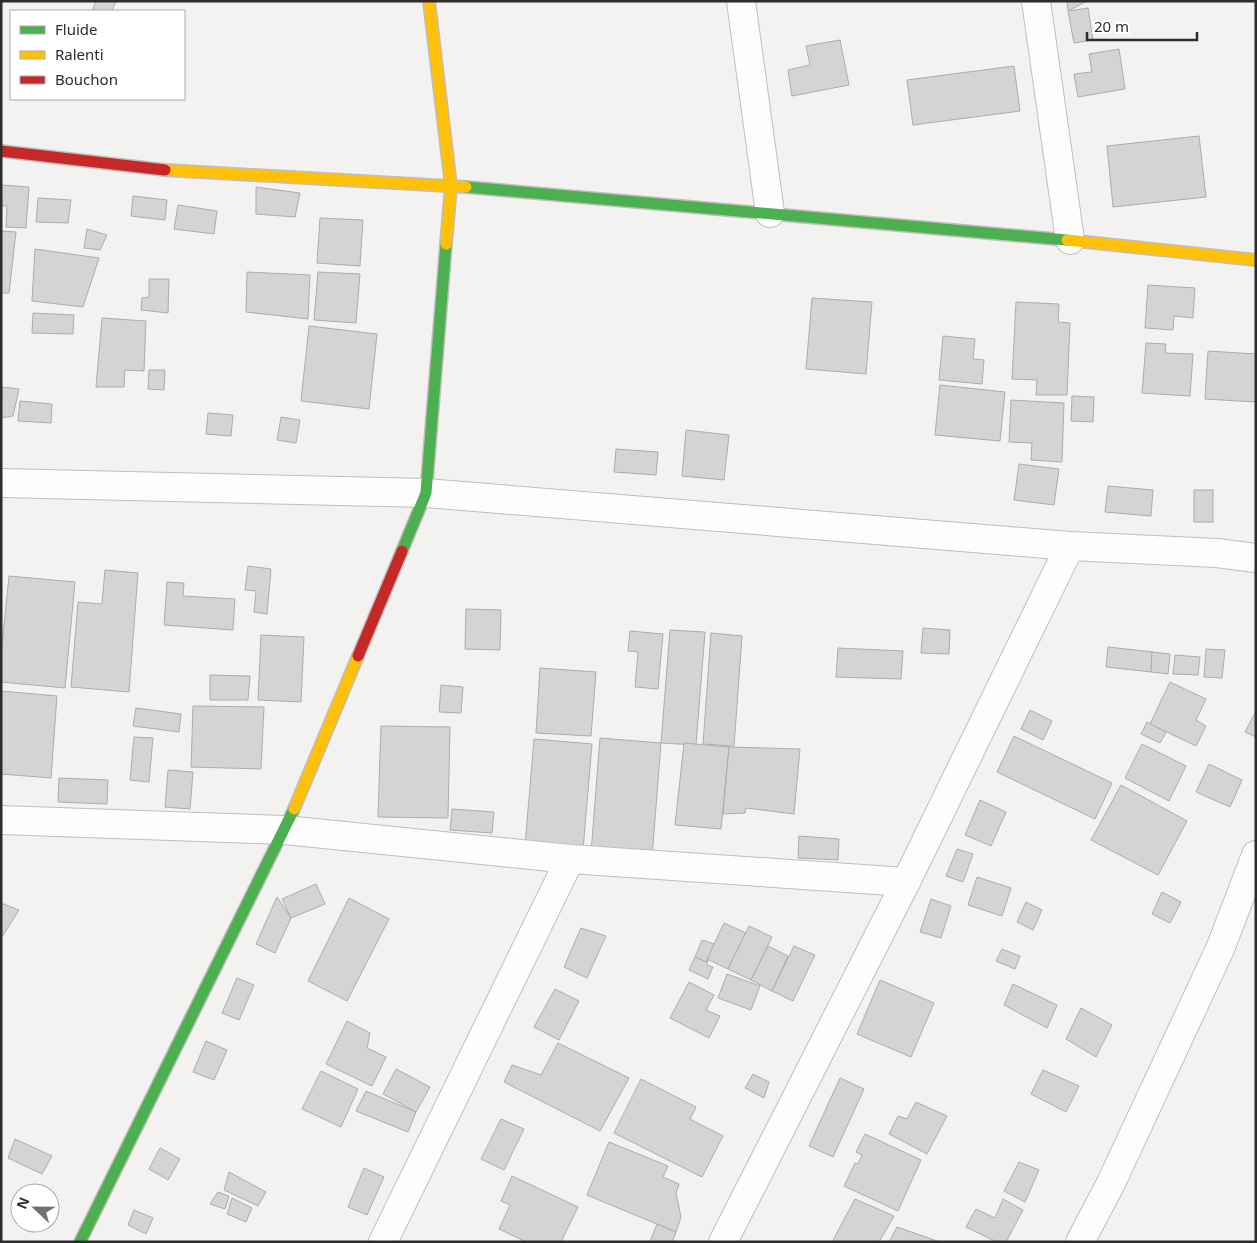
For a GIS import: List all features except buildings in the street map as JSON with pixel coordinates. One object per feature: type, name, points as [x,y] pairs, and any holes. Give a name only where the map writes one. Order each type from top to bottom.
[{"type":"street","points":[[80,1242],[285,830],[426,493],[451,186],[429,1]]},
{"type":"street","points":[[742,1],[770,213]]},
{"type":"street","points":[[1036,1],[1070,240]]},
{"type":"street","points":[[1,151],[174,172],[451,186],[1070,240],[1256,260]]},
{"type":"street","points":[[1,483],[426,493],[1070,546],[1217,553],[1256,558]]},
{"type":"street","points":[[723,1242],[906,882],[1070,546]]},
{"type":"street","points":[[1,820],[285,830],[570,860],[906,882]]},
{"type":"street","points":[[1080,1242],[1111,1183],[1220,949],[1256,855]]},
{"type":"street","points":[[383,1242],[570,860]]},
{"type":"traffic: fast","points":[[466,187],[1067,240]]},
{"type":"traffic: fast","points":[[402,551],[426,493],[446,244]]},
{"type":"traffic: fast","points":[[80,1242],[294,809]]},
{"type":"traffic: slow","points":[[429,1],[451,186],[446,244]]},
{"type":"traffic: slow","points":[[165,170],[466,187]]},
{"type":"traffic: slow","points":[[1067,240],[1256,260]]},
{"type":"traffic: slow","points":[[294,809],[358,656]]},
{"type":"traffic: jam","points":[[1,151],[165,170]]},
{"type":"traffic: jam","points":[[358,656],[402,551]]}]
